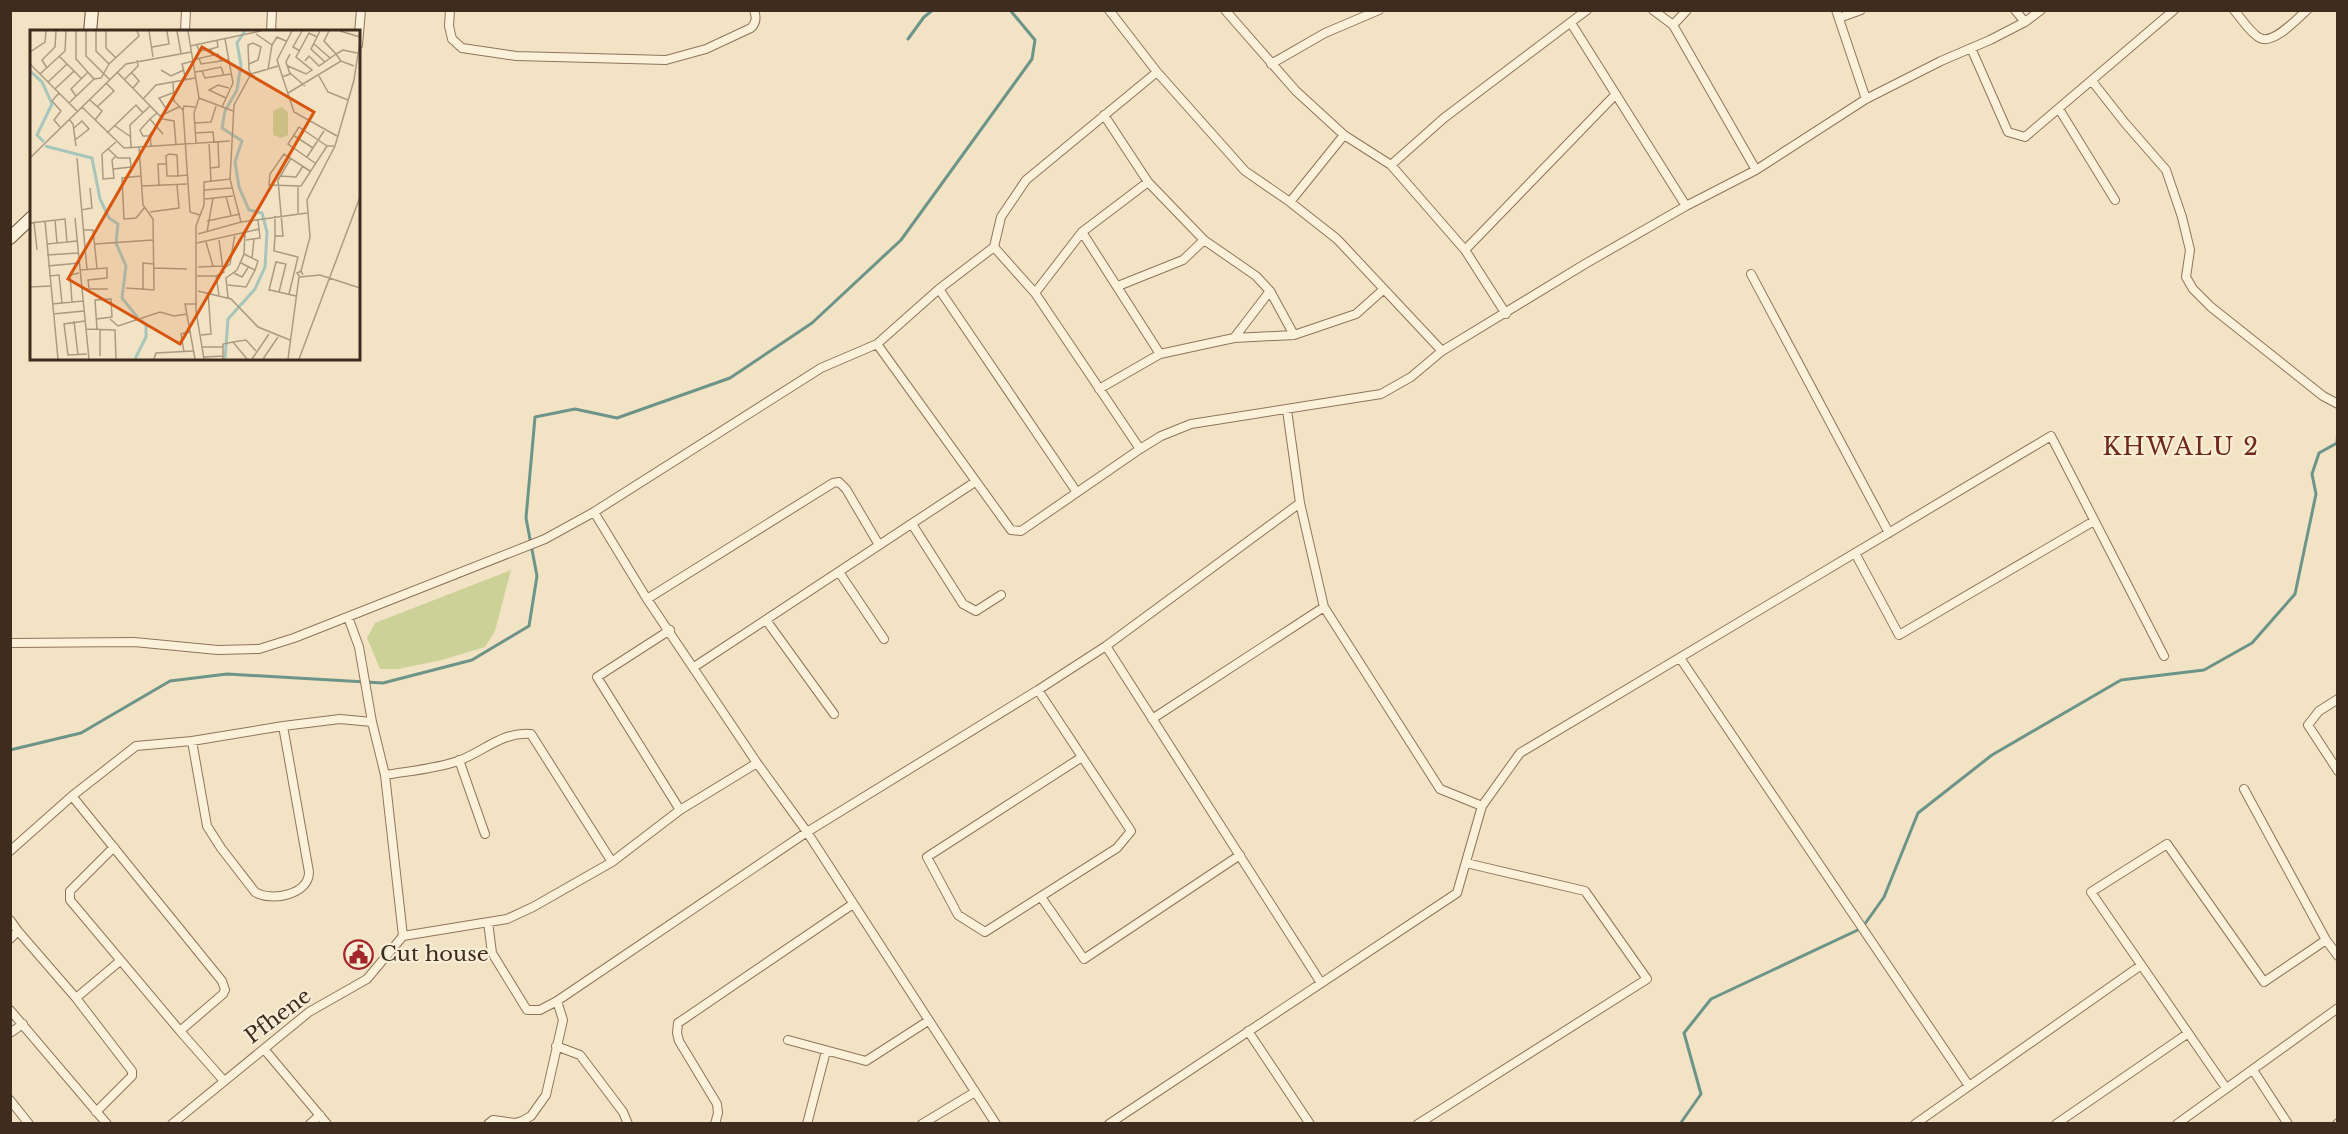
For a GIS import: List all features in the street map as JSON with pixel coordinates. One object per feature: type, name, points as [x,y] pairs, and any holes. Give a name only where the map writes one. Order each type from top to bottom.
[{"type":"street","points":[[90,30],[92,10]]},
{"type":"street","points":[[185,30],[186,10]]},
{"type":"street","points":[[271,30],[272,10]]},
{"type":"street","points":[[359,30],[361,10]]},
{"type":"street","points":[[450,10],[449,26],[452,39],[462,48],[516,56],[666,60],[706,49],[751,28],[755,24],[754,10]]},
{"type":"street","points":[[1109,10],[1157,72],[1245,171],[1290,202],[1337,239],[1442,351]]},
{"type":"street","points":[[1225,10],[1296,91],[1344,135],[1391,165],[1466,250],[1506,314]]},
{"type":"street","points":[[1271,64],[1324,33],[1379,10]]},
{"type":"street","points":[[1391,165],[1444,118],[1587,10]]},
{"type":"street","points":[[1653,10],[1673,25],[1756,170]]},
{"type":"street","points":[[1673,25],[1687,10]]},
{"type":"street","points":[[1862,10],[1838,14],[1866,99]]},
{"type":"street","points":[[2015,10],[2025,22]]},
{"type":"street","points":[[877,344],[975,482],[1011,530],[1017,531],[1027,527],[1076,491],[1161,436],[1191,424],[1382,394],[1411,377],[1442,351],[1585,264],[1686,206],[1756,170],[1866,99],[1919,71],[2025,22],[2041,10]]},
{"type":"street","points":[[1971,48],[2008,132],[2025,137],[2174,10]]},
{"type":"street","points":[[2235,10],[2259,38],[2265,40],[2278,34],[2307,10]]},
{"type":"street","points":[[1571,23],[1686,206]]},
{"type":"street","points":[[10,643],[134,642],[218,650],[258,649],[348,617],[545,539],[594,512],[821,368],[877,344],[939,289],[994,247],[1001,218],[1026,180],[1157,72]]},
{"type":"street","points":[[2092,81],[2166,170],[2182,217],[2190,250],[2186,277],[2193,289],[2220,315],[2322,396],[2337,404]]},
{"type":"street","points":[[1466,250],[1616,94]]},
{"type":"street","points":[[2059,109],[2115,200]]},
{"type":"street","points":[[1104,115],[1148,182],[1204,240],[1256,276],[1270,291],[1294,336]]},
{"type":"street","points":[[1290,202],[1344,135]]},
{"type":"street","points":[[1035,293],[1082,232],[1148,182]]},
{"type":"street","points":[[10,238],[30,219]]},
{"type":"street","points":[[1082,232],[1160,354]]},
{"type":"street","points":[[1118,286],[1183,260],[1204,240]]},
{"type":"street","points":[[994,247],[1035,293],[1140,449]]},
{"type":"street","points":[[1751,274],[1889,533]]},
{"type":"street","points":[[939,289],[1076,491]]},
{"type":"street","points":[[1099,390],[1160,354],[1234,338],[1294,336],[1356,314],[1384,289]]},
{"type":"street","points":[[1234,338],[1270,291]]},
{"type":"street","points":[[1287,410],[1300,503],[1324,607],[1440,789],[1482,806]]},
{"type":"street","points":[[1109,1124],[1457,893],[1482,806],[1520,753],[2051,436],[2164,656]]},
{"type":"street","points":[[648,599],[833,483],[839,482],[846,489],[879,545]]},
{"type":"street","points":[[694,667],[975,482]]},
{"type":"street","points":[[488,922],[492,953],[527,1010],[540,1010],[557,1001],[807,832],[1106,646],[1300,503]]},
{"type":"street","points":[[594,512],[648,599],[757,763],[807,832],[996,1124]]},
{"type":"street","points":[[1855,553],[1899,635],[2094,521]]},
{"type":"street","points":[[912,524],[963,604],[976,611],[1001,595]]},
{"type":"street","points":[[838,572],[884,639]]},
{"type":"street","points":[[1152,719],[1324,607]]},
{"type":"street","points":[[348,617],[359,646],[372,722],[385,775],[403,936],[507,919],[533,907],[612,862],[680,810],[757,763]]},
{"type":"street","points":[[766,620],[834,714]]},
{"type":"street","points":[[670,630],[597,677],[680,810]]},
{"type":"street","points":[[1106,646],[1321,983]]},
{"type":"street","points":[[1680,657],[1969,1086]]},
{"type":"street","points":[[1038,690],[1131,831],[1117,849],[986,932],[958,915],[927,857],[1082,757]]},
{"type":"street","points":[[2337,699],[2319,711],[2308,725],[2337,771]]},
{"type":"street","points":[[10,851],[72,795],[136,746],[192,741],[340,719],[372,722]]},
{"type":"street","points":[[192,741],[207,826],[221,848],[255,892],[262,896],[297,892],[306,885],[309,872],[283,726]]},
{"type":"street","points":[[385,775],[459,760],[519,733],[531,734],[612,862]]},
{"type":"street","points":[[459,760],[485,834]]},
{"type":"street","points":[[2244,789],[2326,940],[2337,956]]},
{"type":"street","points":[[72,795],[224,986],[223,994],[180,1031]]},
{"type":"street","points":[[2226,1088],[2091,892],[2167,844],[2264,981],[2326,940]]},
{"type":"street","points":[[114,847],[70,891],[70,900],[224,1081]]},
{"type":"street","points":[[1041,897],[1084,959],[1240,855]]},
{"type":"street","points":[[1418,1124],[1647,979],[1585,891],[1466,863]]},
{"type":"street","points":[[715,1124],[718,1113],[717,1104],[679,1041],[678,1023],[853,904]]},
{"type":"street","points":[[10,920],[76,998],[132,1071],[132,1076],[96,1112]]},
{"type":"street","points":[[10,939],[18,931]]},
{"type":"street","name":"Pfhene","points":[[172,1124],[309,1012],[367,979],[403,936]]},
{"type":"street","points":[[76,998],[120,961]]},
{"type":"street","points":[[1915,1124],[2140,966]]},
{"type":"street","points":[[488,1124],[493,1120],[515,1123],[531,1116],[546,1095],[563,1020],[557,1001]]},
{"type":"street","points":[[2176,1124],[2337,1008]]},
{"type":"street","points":[[10,1010],[107,1124]]},
{"type":"street","points":[[788,1040],[866,1061],[928,1021]]},
{"type":"street","points":[[10,1033],[23,1024]]},
{"type":"street","points":[[1248,1031],[1310,1124]]},
{"type":"street","points":[[2056,1124],[2187,1034]]},
{"type":"street","points":[[556,1046],[580,1055],[623,1112],[628,1124]]},
{"type":"street","points":[[264,1049],[327,1124]]},
{"type":"street","points":[[807,1124],[826,1052]]},
{"type":"street","points":[[2253,1070],[2288,1124]]},
{"type":"street","points":[[922,1124],[975,1092]]},
{"type":"street","points":[[10,1101],[29,1124]]},
{"type":"street","points":[[310,1124],[320,1115]]},
{"type":"green space","points":[[511,570],[495,631],[485,647],[442,660],[398,669],[380,669],[367,638],[375,623]]},
{"type":"waterway","points":[[908,39],[924,17],[933,10]]},
{"type":"waterway","points":[[10,750],[81,733],[170,681],[227,674],[383,683],[472,660],[529,626],[537,576],[526,518],[535,417],[575,409],[617,418],[730,378],[812,323],[901,240],[1032,59],[1035,40],[1010,10]]},
{"type":"waterway","points":[[1680,1124],[1701,1094],[1684,1033],[1711,999],[1862,928],[1884,897],[1918,813],[1992,755],[2121,680],[2204,670],[2252,643],[2295,594],[2316,494],[2312,474],[2319,453],[2337,443],[2338,429]]},
{"type":"place","name":"Cut house","points":[[359,954]]},
{"type":"district","name":"KHWALU 2","points":[[2181,446]]}]
